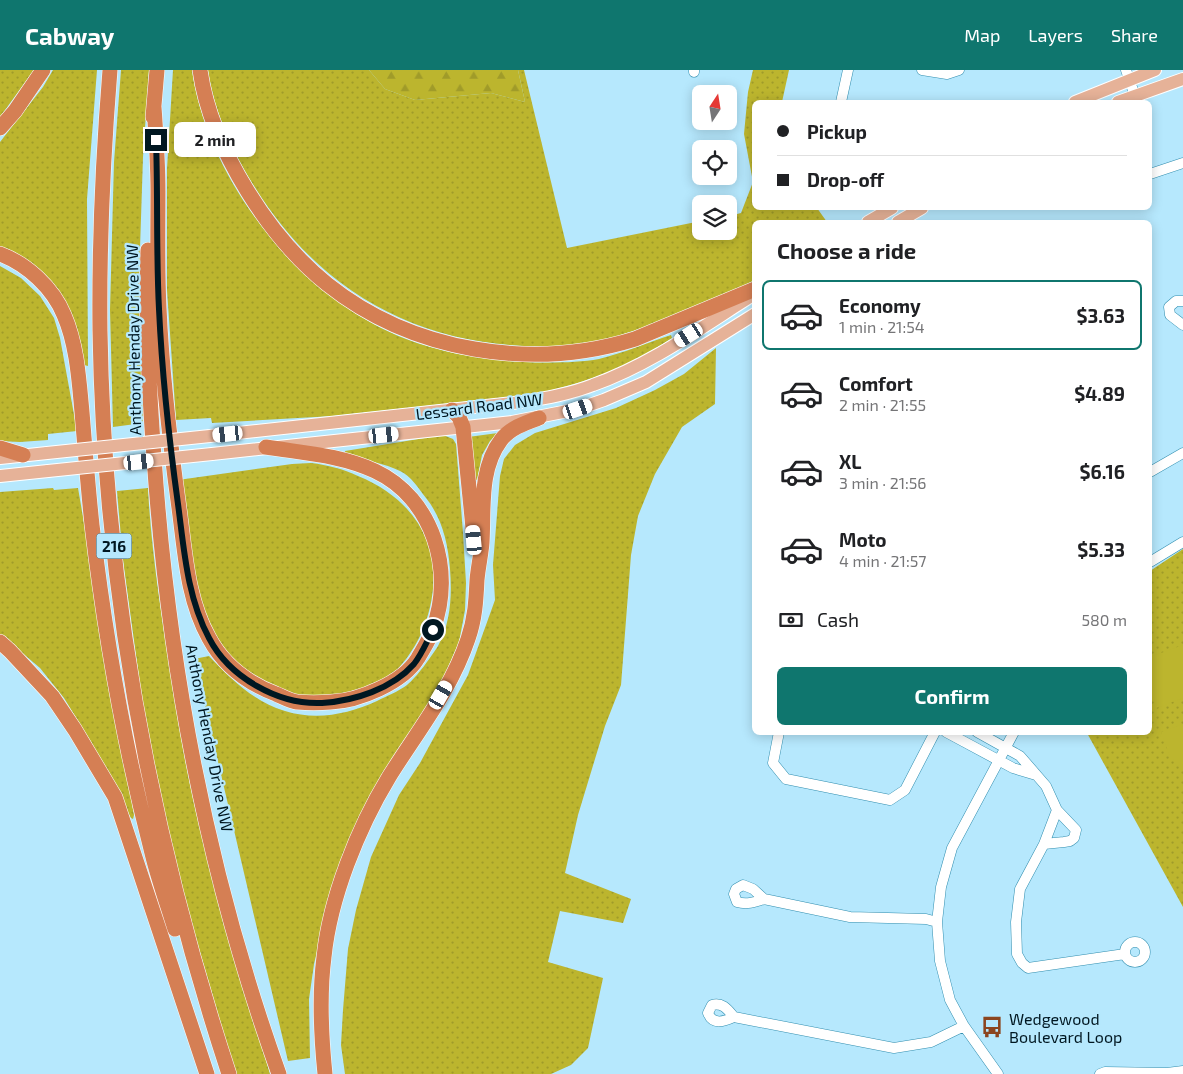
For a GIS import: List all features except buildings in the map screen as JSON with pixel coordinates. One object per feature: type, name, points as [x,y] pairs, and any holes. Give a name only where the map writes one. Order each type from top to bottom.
[{"type":"highway","points":[[0,128],[15,111],[43,70]]},
{"type":"highway","name":"Anthony Henday Drive NW","points":[[110,70],[102,206],[100,330],[103,420],[121,609],[147,769],[182,919],[229,1074]]},
{"type":"highway","name":"Anthony Henday Drive NW","points":[[157,70],[147,256],[148,346],[158,510],[167,602],[188,734],[205,813],[233,929],[261,1024],[279,1074]]},
{"type":"highway","points":[[200,70],[202,88],[214,124],[232,166],[275,231],[306,265],[328,284],[376,315],[418,334],[455,345],[498,353],[547,354],[574,352],[619,344],[635,339],[752,290]]},
{"type":"highway","points":[[154,107],[158,188],[159,309],[164,383],[171,452],[190,587],[199,616],[210,640],[226,662],[239,674],[256,686],[294,702],[340,702],[385,686],[414,664],[433,630],[439,609],[441,567],[438,547],[429,526],[416,504],[398,485],[376,471],[356,463],[335,458],[266,448]]},
{"type":"highway","points":[[0,254],[28,269],[49,290],[64,314],[71,336],[79,379],[93,534],[107,632],[125,734],[152,853],[179,943],[209,1013]]},
{"type":"highway","points":[[452,410],[459,417],[463,427],[477,579]]},
{"type":"highway","points":[[325,1074],[321,993],[324,955],[343,876],[357,839],[374,804],[456,669],[474,618],[482,546],[488,462],[508,432],[539,418]]},
{"type":"highway","points":[[0,448],[23,456]]},
{"type":"highway","points":[[0,642],[52,696],[75,730],[115,797],[207,1074]]},
{"type":"main road","points":[[1080,100],[1128,75],[1155,70]]},
{"type":"main road","points":[[1124,100],[1183,79]]},
{"type":"main road","points":[[871,220],[889,210]]},
{"type":"main road","points":[[901,220],[919,210]]},
{"type":"main road","name":"Lessard Road NW","points":[[0,458],[452,410],[529,401],[567,394],[594,385],[652,358],[752,296]]},
{"type":"main road","name":"Lessard Road NW","points":[[0,476],[539,418],[587,406],[646,382],[752,316]]},
{"type":"street","points":[[841,100],[848,70]]},
{"type":"street","points":[[922,70],[947,74],[959,70]]},
{"type":"street","points":[[1128,75],[1135,96]]},
{"type":"street","points":[[1152,173],[1183,163]]},
{"type":"street","points":[[1183,301],[1176,301],[1169,307],[1170,314],[1183,325]]},
{"type":"street","points":[[1152,471],[1183,453]]},
{"type":"street","points":[[1152,561],[1183,542]]},
{"type":"street","points":[[778,735],[773,763],[786,779],[890,800],[905,790],[933,735]]},
{"type":"street","points":[[952,735],[1014,768],[1037,775]]},
{"type":"street","points":[[982,735],[1020,756],[1046,786],[1058,810],[1076,830],[1074,838],[1070,841],[1044,844]]},
{"type":"street","points":[[998,1074],[964,1026],[950,1000],[940,961],[937,922],[941,887],[952,848],[1012,735]]},
{"type":"street","points":[[1058,810],[1044,844],[1020,889],[1016,922],[1017,954],[1022,963],[1028,968],[1125,954]]},
{"type":"street","points":[[764,899],[850,917],[926,919],[937,922]]},
{"type":"street","points":[[734,1017],[894,1048],[931,1042],[964,1026]]},
{"type":"street","points":[[1100,1074],[1105,1072],[1167,1073],[1183,1071]]},
{"type":"green space","points":[[0,70],[34,70],[0,117]]},
{"type":"green space","points":[[53,70],[97,70],[87,199],[88,366],[84,365],[49,279],[30,262],[8,249],[0,247],[0,142],[43,87]]},
{"type":"green space","points":[[121,70],[149,70],[143,157],[139,279],[143,423],[113,427],[110,310],[114,162]]},
{"type":"green space","points":[[173,70],[192,70],[201,112],[217,153],[239,193],[265,231],[296,265],[330,296],[367,320],[406,339],[434,348],[479,358],[524,362],[562,362],[599,359],[671,335],[672,338],[639,358],[606,373],[572,385],[534,394],[333,416],[212,423],[211,418],[176,420],[167,290],[167,169]]},
{"type":"green space","points":[[208,70],[369,70],[385,89],[415,100],[491,93],[525,102],[518,70],[524,70],[567,248],[692,223],[692,240],[737,240],[737,214],[741,213],[752,185],[752,210],[818,210],[826,220],[752,220],[752,281],[681,316],[608,339],[593,343],[541,346],[492,343],[444,334],[400,318],[359,295],[321,266],[287,231],[256,189],[232,147],[215,101]]},
{"type":"green space","points":[[369,70],[518,70],[525,102],[491,93],[415,100],[385,89]]},
{"type":"green space","points":[[753,70],[789,70],[782,100],[752,100],[752,177],[744,134],[748,92]]},
{"type":"green space","points":[[0,266],[21,278],[40,296],[54,318],[60,338],[77,431],[48,434],[48,440],[0,441]]},
{"type":"green space","points":[[716,348],[715,404],[682,427],[655,474],[638,516],[631,555],[621,685],[605,726],[578,815],[565,873],[631,899],[623,923],[560,911],[548,962],[603,978],[588,1048],[571,1065],[551,1074],[345,1074],[341,1045],[343,1010],[348,949],[356,910],[371,857],[399,795],[420,763],[468,675],[495,600],[493,565],[500,476],[504,459],[515,445],[535,433],[616,408],[655,390],[684,374]]},
{"type":"green space","points":[[498,433],[490,441],[482,455],[477,480],[475,479],[468,437]]},
{"type":"green space","points":[[443,435],[453,439],[456,444],[463,533],[466,583],[465,610],[459,642],[443,679],[328,906],[314,964],[309,999],[310,1058],[288,1061],[194,659],[209,656],[253,696],[274,707],[297,714],[321,716],[344,713],[377,701],[404,687],[411,681],[424,667],[438,646],[446,628],[451,598],[451,579],[448,550],[443,531],[432,506],[408,476],[388,466],[346,455],[345,451]]},
{"type":"green space","points":[[311,463],[352,474],[381,487],[400,502],[414,518],[425,536],[432,557],[434,579],[431,602],[424,627],[417,643],[401,666],[380,683],[329,698],[301,696],[272,688],[246,673],[222,651],[212,633],[198,591],[188,545],[178,480]]},
{"type":"green space","points":[[53,488],[54,490],[78,488],[134,815],[133,819],[91,742],[64,698],[40,668],[0,634],[0,492]]},
{"type":"green space","points":[[148,488],[151,534],[160,603],[191,790],[215,887],[270,1074],[236,1074],[177,873],[141,692],[123,560],[117,491]]},
{"type":"green space","points":[[1183,549],[1183,907],[1088,735],[1152,735],[1152,570]]},
{"type":"green space","points":[[1183,645],[1183,698],[1156,708],[1152,696],[1152,656]]},
{"type":"green space","points":[[1183,724],[1183,771],[1169,754],[1161,732]]},
{"type":"place","name":"Wedgewood Boulevard Loop","points":[[992,1027]]},
{"type":"route","points":[[156,140],[159,309],[171,452],[190,587],[199,616],[210,640],[226,662],[256,686],[294,702],[340,702],[385,686],[403,674],[414,664],[433,630]]}]
